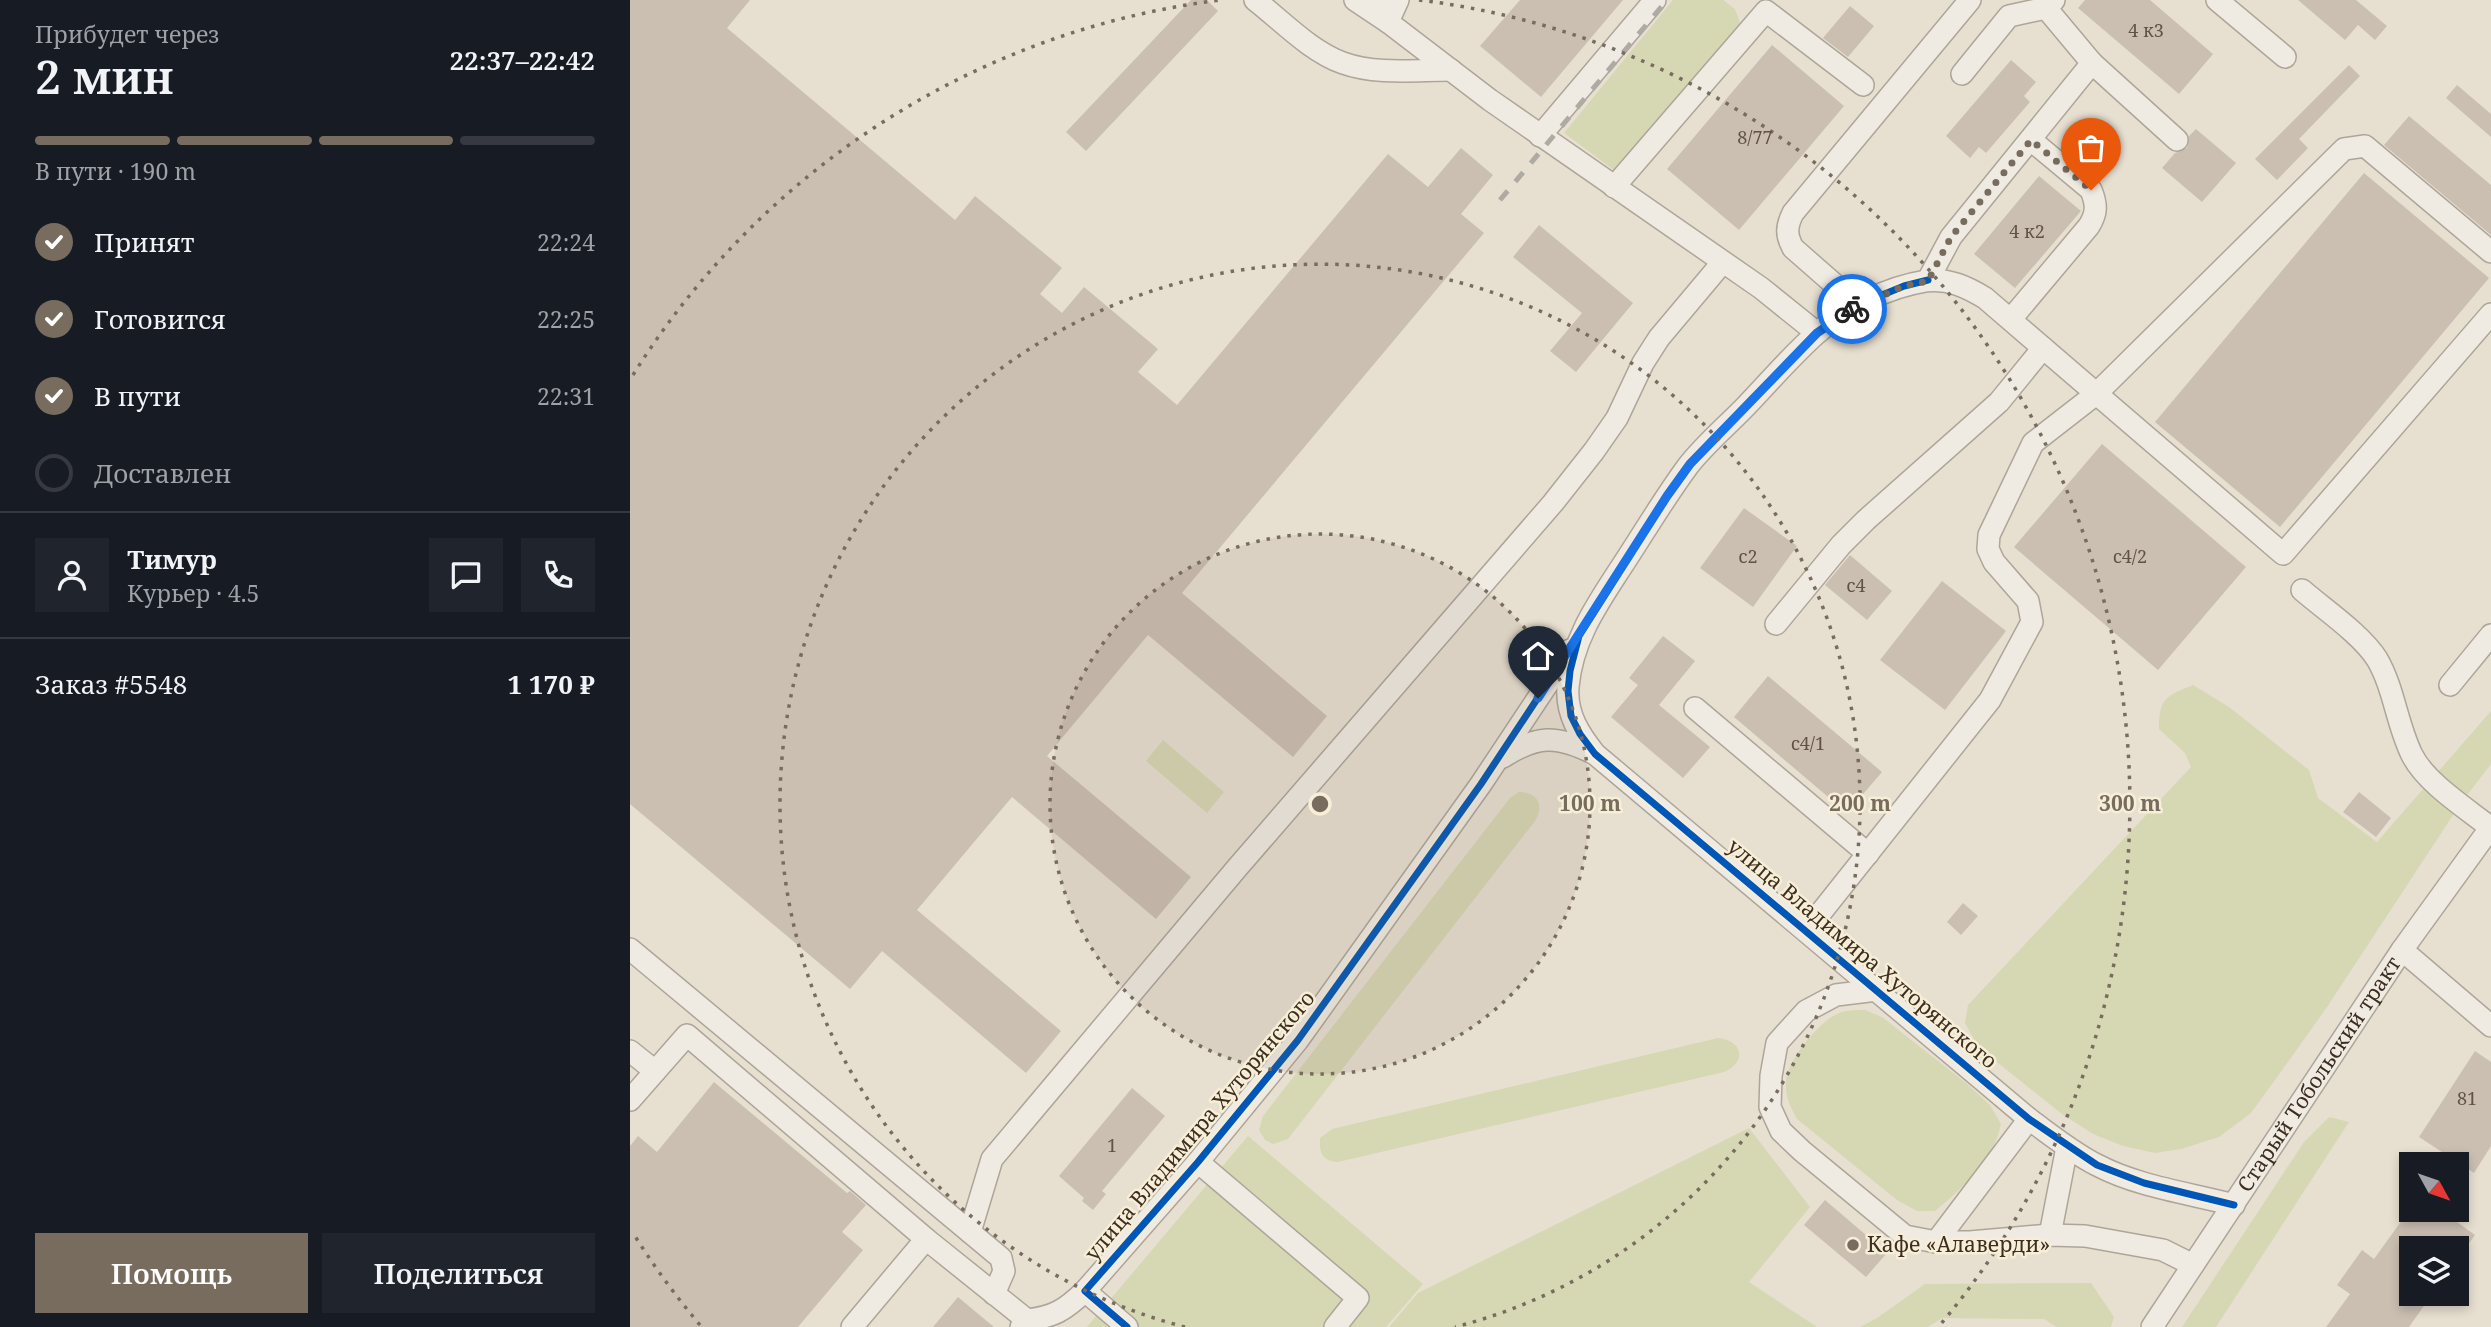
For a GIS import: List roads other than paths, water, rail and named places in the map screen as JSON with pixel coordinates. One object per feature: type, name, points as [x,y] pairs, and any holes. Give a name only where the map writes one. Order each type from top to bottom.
[{"type":"street","points":[[1255,0],[1322,53],[1342,62],[1362,68],[1386,70],[1451,70]]},
{"type":"street","points":[[1355,0],[1540,136],[1761,288],[1817,333]]},
{"type":"street","points":[[1376,0],[1388,22]]},
{"type":"street","points":[[1388,22],[1398,0]]},
{"type":"street","points":[[1540,136],[1655,0]]},
{"type":"street","points":[[1858,305],[1793,248],[1787,225],[1793,213],[1970,0]]},
{"type":"street","points":[[2217,0],[2285,57]]},
{"type":"street","points":[[1962,74],[2010,16],[2050,4],[2092,63],[2177,140]]},
{"type":"street","points":[[1614,187],[1766,10],[1863,85]]},
{"type":"street","points":[[2092,63],[1951,237],[1928,281],[1965,285],[1985,298],[2283,554],[2491,314]]},
{"type":"street","points":[[2011,319],[2089,226],[2096,214],[2096,202],[2091,190],[2031,140]]},
{"type":"street","points":[[1807,930],[1990,700],[2032,622],[2028,601],[1994,562],[1988,549],[1989,535],[2033,443],[2096,394],[2344,149],[2365,146],[2491,252]]},
{"type":"street","points":[[970,1232],[992,1159],[1237,868],[1553,503],[1617,418],[1643,363],[1659,338],[1722,263]]},
{"type":"street","name":"улица Владимира Хуторянского","points":[[1024,1324],[1047,1318],[1067,1308],[1085,1291],[1198,1162],[1298,1040],[1497,760],[1690,464],[1817,333],[1858,305],[1904,286],[1928,281]]},
{"type":"street","points":[[1776,624],[1841,545],[1999,402],[2043,348]]},
{"type":"street","points":[[2302,590],[2376,657],[2408,746],[2420,768],[2488,836]]},
{"type":"street","points":[[2450,685],[2491,635]]},
{"type":"street","name":"улица Владимира Хуторянского","points":[[1579,636],[1570,671],[1568,691],[1571,716],[1595,754],[2029,1119],[2067,1147],[2097,1165],[2123,1176],[2234,1205]]},
{"type":"street","points":[[1695,708],[1868,854]]},
{"type":"street","points":[[1497,760],[1524,743],[1541,739],[1575,744],[1595,754]]},
{"type":"street","name":"Старый Тобольский тракт","points":[[2152,1327],[2402,950],[2488,836]]},
{"type":"street","points":[[630,949],[1001,1258],[1004,1271],[995,1294]]},
{"type":"street","points":[[2402,950],[2491,1026]]},
{"type":"street","points":[[1877,990],[1836,995],[1806,1011],[1777,1042],[1771,1076],[1770,1108],[1780,1131],[1905,1236],[1936,1242],[2050,1235],[2085,1236],[2163,1251],[2193,1265]]},
{"type":"street","points":[[630,1100],[688,1035],[926,1239],[995,1294],[1024,1324]]},
{"type":"street","points":[[630,1051],[655,1071]]},
{"type":"street","points":[[1936,1242],[2029,1119]]},
{"type":"street","points":[[2050,1235],[2067,1147]]},
{"type":"street","points":[[1198,1162],[1359,1298],[1335,1327]]},
{"type":"street","points":[[852,1327],[926,1239]]},
{"type":"street","points":[[1085,1291],[1127,1327]]},
{"type":"railway","points":[[1500,200],[1667,0]]},
{"type":"place","name":"Кафе «Алаверди»","points":[[1853,1245]]}]
